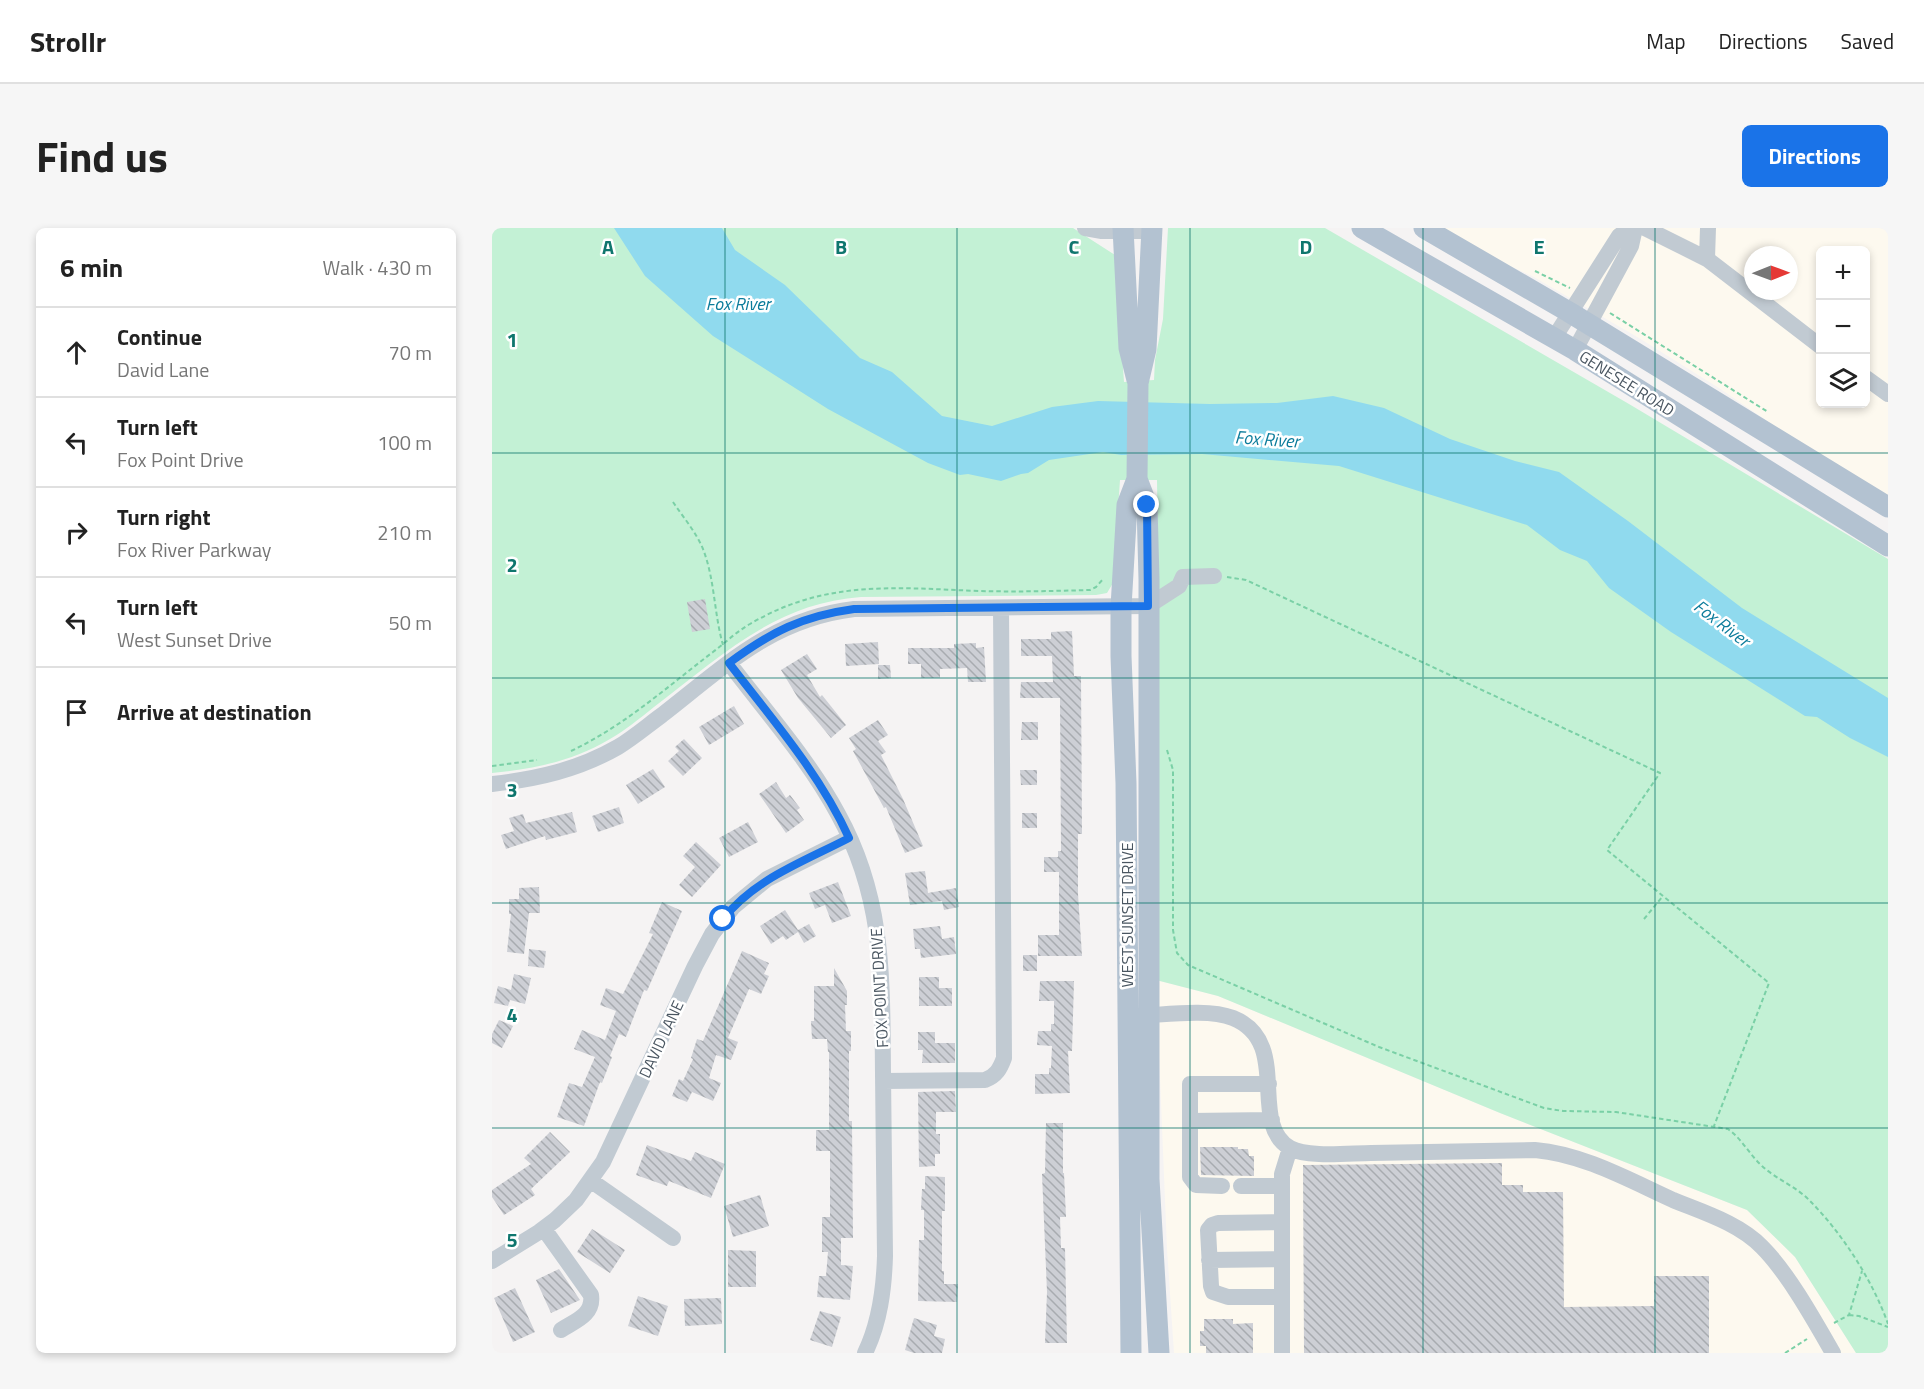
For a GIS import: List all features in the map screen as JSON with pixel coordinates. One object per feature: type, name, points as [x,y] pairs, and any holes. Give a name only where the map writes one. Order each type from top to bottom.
[{"type":"main road","name":"GENESEE ROAD","points":[[1362,228],[1575,350],[1888,546]]},
{"type":"main road","name":"GENESEE ROAD","points":[[1424,228],[1569,312],[1888,507]]},
{"type":"main road","name":"WEST SUNSET DRIVE","points":[[1137,383],[1146,349],[1152,229]]},
{"type":"main road","name":"WEST SUNSET DRIVE","points":[[1123,230],[1129,348],[1137,383],[1137,479],[1147,505],[1148,606],[1138,1016],[1128,1232],[1131,1353]]},
{"type":"main road","name":"WEST SUNSET DRIVE","points":[[1137,479],[1127,504],[1122,578],[1121,656],[1138,1016],[1159,1353]]},
{"type":"main road","points":[[1130,1281],[1140,1314],[1142,1353]]},
{"type":"street","points":[[1085,228],[1097,231],[1152,229]]},
{"type":"street","points":[[1554,338],[1619,236],[1630,228]]},
{"type":"street","points":[[1575,350],[1631,246],[1635,228]]},
{"type":"street","points":[[1645,228],[1707,259],[1816,342]]},
{"type":"street","points":[[1707,259],[1708,228]]},
{"type":"street","points":[[1870,381],[1888,394]]},
{"type":"street","points":[[492,784],[554,774],[583,764],[618,746],[760,640],[793,624],[833,612],[854,609],[1148,606],[1179,586],[1183,577],[1214,576]]},
{"type":"street","points":[[883,1081],[985,1080],[992,1078],[1004,1059],[1001,608]]},
{"type":"street","name":"FOX POINT DRIVE","points":[[729,663],[821,785],[838,815],[865,876],[879,938],[882,974],[884,1290],[878,1318],[865,1353]]},
{"type":"street","name":"DAVID LANE","points":[[492,1261],[544,1229],[576,1200],[603,1162],[695,966],[723,919],[742,898],[767,879],[849,838]]},
{"type":"street","points":[[1138,1016],[1204,1014],[1232,1018],[1246,1026],[1260,1042],[1265,1056],[1272,1120],[1280,1138],[1290,1148],[1308,1153],[1552,1151],[1589,1163],[1734,1226],[1760,1245],[1774,1261],[1833,1353]]},
{"type":"street","points":[[1222,1186],[1196,1185],[1190,1177],[1190,1084],[1269,1084]]},
{"type":"street","points":[[1190,1121],[1272,1120]]},
{"type":"street","points":[[1282,1353],[1282,1174],[1290,1148]]},
{"type":"street","points":[[590,1180],[673,1238]]},
{"type":"street","points":[[1241,1186],[1282,1186]]},
{"type":"street","points":[[1282,1221],[1218,1223],[1212,1225],[1208,1230],[1210,1286],[1213,1292],[1220,1296],[1282,1297]]},
{"type":"street","points":[[544,1229],[591,1295],[592,1304],[589,1312],[561,1330]]},
{"type":"street","points":[[1209,1260],[1282,1259]]},
{"type":"street","points":[[1158,1328],[1168,1353]]},
{"type":"path","points":[[673,502],[696,535],[703,550],[712,581],[723,644],[729,663]]},
{"type":"path","points":[[570,751],[599,738],[622,723],[748,625],[778,609],[807,598],[836,591],[866,589],[1090,590],[1105,578],[1122,578]]},
{"type":"path","points":[[1246,580],[1660,773],[1607,849],[1769,983],[1714,1126]]},
{"type":"path","points":[[1165,743],[1173,770],[1173,930],[1177,953],[1188,965],[1379,1047],[1544,1107],[1563,1111],[1616,1112],[1728,1129],[1737,1136],[1760,1164],[1809,1199],[1853,1253],[1888,1326]]},
{"type":"path","points":[[492,766],[542,759]]},
{"type":"path","points":[[1644,919],[1663,896]]},
{"type":"path","points":[[1849,1315],[1862,1271]]},
{"type":"path","points":[[1828,1327],[1849,1315],[1888,1326]]},
{"type":"path","points":[[1785,1353],[1812,1336]]},
{"type":"shaded area","points":[[1442,228],[1888,228],[1888,497],[1795,440],[1719,388],[1639,338],[1532,276],[1492,258]]},
{"type":"shaded area","points":[[1156,980],[1218,996],[1500,1113],[1747,1210],[1795,1257],[1856,1353],[1174,1353],[1167,1249]]},
{"type":"green space","points":[[492,228],[1073,228],[1115,255],[1124,382],[1154,380],[1155,360],[1163,319],[1168,228],[1325,228],[1629,404],[1888,559],[1888,1353],[1856,1353],[1795,1257],[1747,1210],[1500,1113],[1218,996],[1156,980],[1159,606],[1157,480],[1120,480],[1113,583],[1107,593],[1096,595],[861,597],[830,601],[775,621],[750,636],[627,728],[596,747],[553,763],[492,773]]},
{"type":"water","name":"Fox River","points":[[614,228],[722,228],[735,250],[785,285],[860,358],[892,372],[942,416],[992,426],[1052,407],[1098,401],[1277,403],[1333,396],[1384,408],[1450,439],[1515,461],[1559,472],[1628,521],[1742,608],[1888,698],[1888,757],[1850,738],[1817,717],[1805,716],[1671,632],[1609,588],[1587,561],[1560,550],[1527,525],[1339,466],[1202,454],[1121,455],[1103,452],[1049,460],[1028,473],[1001,481],[968,474],[960,475],[928,463],[828,409],[713,336],[645,276]]},
{"type":"building","points":[[705,599],[710,629],[692,632],[687,602]]},
{"type":"building","points":[[1072,631],[1074,676],[1081,676],[1082,834],[1078,834],[1078,894],[1082,956],[1038,956],[1038,935],[1059,935],[1059,872],[1044,872],[1044,857],[1058,857],[1058,851],[1061,851],[1060,698],[1020,698],[1021,682],[1053,682],[1052,656],[1021,656],[1021,639],[1051,639],[1051,632]]},
{"type":"building","points":[[878,642],[879,664],[846,666],[845,644]]},
{"type":"building","points":[[976,643],[976,648],[984,647],[986,682],[968,682],[967,668],[940,669],[940,678],[921,678],[921,664],[908,664],[908,648],[954,648],[954,644]]},
{"type":"building","points":[[807,654],[817,669],[807,675],[820,697],[822,695],[846,725],[831,738],[798,698],[781,670]]},
{"type":"building","points":[[878,665],[890,665],[891,678],[878,679]]},
{"type":"building","points":[[734,706],[744,724],[709,745],[699,727]]},
{"type":"building","points":[[878,720],[888,735],[878,741],[886,752],[881,755],[923,846],[905,853],[886,807],[884,808],[853,751],[856,749],[849,738]]},
{"type":"building","points":[[1022,722],[1038,722],[1038,740],[1021,740]]},
{"type":"building","points":[[684,739],[702,758],[683,776],[668,761],[679,751],[675,747]]},
{"type":"building","points":[[653,769],[665,787],[638,804],[626,785]]},
{"type":"building","points":[[1020,770],[1037,770],[1037,785],[1021,785]]},
{"type":"building","points":[[776,782],[786,798],[790,795],[800,808],[797,810],[804,820],[786,833],[759,794]]},
{"type":"building","points":[[619,807],[624,823],[598,832],[592,816]]},
{"type":"building","points":[[572,812],[577,832],[546,840],[545,836],[506,849],[501,835],[514,831],[509,818],[523,814],[526,823]]},
{"type":"building","points":[[1022,813],[1037,813],[1037,828],[1022,828]]},
{"type":"building","points":[[748,822],[758,842],[729,857],[719,838]]},
{"type":"building","points":[[696,842],[721,865],[692,897],[679,885],[695,867],[683,856]]},
{"type":"building","points":[[925,871],[928,893],[956,888],[959,907],[944,910],[942,901],[910,905],[905,873]]},
{"type":"building","points":[[838,882],[851,916],[832,923],[825,905],[815,909],[809,893]]},
{"type":"building","points":[[539,887],[540,913],[529,913],[524,954],[507,952],[511,914],[509,914],[509,899],[519,899],[519,888]]},
{"type":"building","points":[[662,902],[682,911],[647,991],[644,990],[626,1037],[619,1034],[584,1126],[557,1117],[569,1083],[582,1087],[595,1057],[574,1049],[582,1030],[605,1040],[616,1011],[600,1005],[606,988],[623,994],[653,934],[649,933]]},
{"type":"building","points":[[785,910],[798,930],[809,924],[816,936],[804,943],[798,932],[786,940],[783,936],[771,944],[760,926]]},
{"type":"building","points":[[940,926],[942,939],[954,937],[956,954],[921,958],[920,949],[915,949],[913,929]]},
{"type":"building","points":[[529,949],[546,951],[544,968],[528,966]]},
{"type":"building","points":[[742,951],[769,963],[764,974],[769,976],[761,994],[749,989],[728,1038],[738,1042],[731,1060],[716,1055],[709,1078],[721,1083],[713,1101],[692,1092],[687,1102],[672,1096],[679,1079],[683,1081],[693,1059],[691,1058],[697,1039],[703,1041]]},
{"type":"building","points":[[1023,955],[1037,955],[1037,971],[1023,971]]},
{"type":"building","points":[[834,968],[847,991],[846,1031],[851,1031],[849,1121],[852,1121],[853,1238],[841,1238],[841,1265],[853,1266],[850,1300],[817,1297],[819,1276],[826,1276],[828,1252],[822,1252],[822,1217],[830,1217],[830,1151],[816,1151],[816,1130],[829,1130],[829,1052],[827,1039],[812,1039],[811,1021],[814,1021],[814,986],[834,986]]},
{"type":"building","points":[[514,974],[531,978],[525,1004],[510,1000],[508,1006],[494,1003],[498,986],[511,990]]},
{"type":"building","points":[[919,977],[939,977],[939,988],[952,988],[952,1006],[919,1006]]},
{"type":"building","points":[[1040,981],[1074,981],[1072,1051],[1068,1051],[1070,1093],[1035,1094],[1035,1074],[1049,1074],[1049,1068],[1051,1068],[1052,1046],[1037,1045],[1038,1031],[1051,1031],[1051,1024],[1054,1024],[1054,1001],[1039,1001]]},
{"type":"building","points":[[499,1020],[513,1026],[502,1048],[492,1043],[492,1034]]},
{"type":"building","points":[[918,1032],[935,1032],[935,1043],[955,1043],[955,1063],[922,1063],[923,1050],[918,1050]]},
{"type":"building","points":[[955,1091],[956,1112],[936,1112],[936,1134],[940,1134],[940,1154],[935,1154],[935,1166],[919,1167],[918,1092]]},
{"type":"building","points":[[1046,1123],[1063,1123],[1066,1217],[1060,1217],[1061,1248],[1065,1248],[1067,1343],[1045,1343],[1047,1292],[1042,1174],[1045,1173]]},
{"type":"building","points":[[550,1132],[570,1152],[531,1189],[535,1195],[504,1215],[492,1197],[492,1190],[531,1164],[524,1158]]},
{"type":"building","points":[[647,1145],[691,1161],[695,1152],[725,1164],[711,1198],[669,1181],[667,1186],[636,1175]]},
{"type":"building","points":[[1200,1147],[1248,1149],[1249,1156],[1254,1156],[1254,1176],[1201,1175]]},
{"type":"building","points":[[1502,1163],[1502,1185],[1523,1185],[1523,1192],[1563,1192],[1564,1307],[1654,1306],[1654,1276],[1709,1276],[1709,1353],[1304,1353],[1303,1165]]},
{"type":"building","points":[[925,1176],[945,1177],[945,1211],[942,1211],[942,1271],[944,1271],[944,1284],[958,1284],[957,1302],[918,1301],[919,1240],[924,1240],[924,1210],[921,1210]]},
{"type":"building","points":[[760,1195],[769,1226],[733,1237],[724,1206]]},
{"type":"building","points":[[592,1229],[625,1250],[610,1273],[577,1252]]},
{"type":"building","points":[[728,1250],[756,1251],[756,1287],[728,1287]]},
{"type":"building","points":[[559,1269],[580,1300],[551,1313],[536,1280]]},
{"type":"building","points":[[515,1288],[535,1332],[513,1342],[494,1298]]},
{"type":"building","points":[[638,1296],[668,1306],[658,1336],[628,1326]]},
{"type":"building","points":[[721,1298],[722,1324],[685,1326],[684,1299]]},
{"type":"building","points":[[820,1311],[841,1317],[832,1347],[810,1340]]},
{"type":"building","points":[[914,1318],[937,1325],[934,1336],[945,1339],[942,1353],[914,1353],[905,1350]]},
{"type":"building","points":[[1204,1319],[1233,1319],[1233,1324],[1253,1323],[1253,1353],[1206,1353],[1206,1346],[1200,1346],[1200,1331],[1204,1331]]},
{"type":"route","points":[[723,919],[742,898],[767,879],[849,838],[821,785],[729,663],[760,640],[793,624],[833,612],[854,609],[1148,606],[1147,505]]}]
